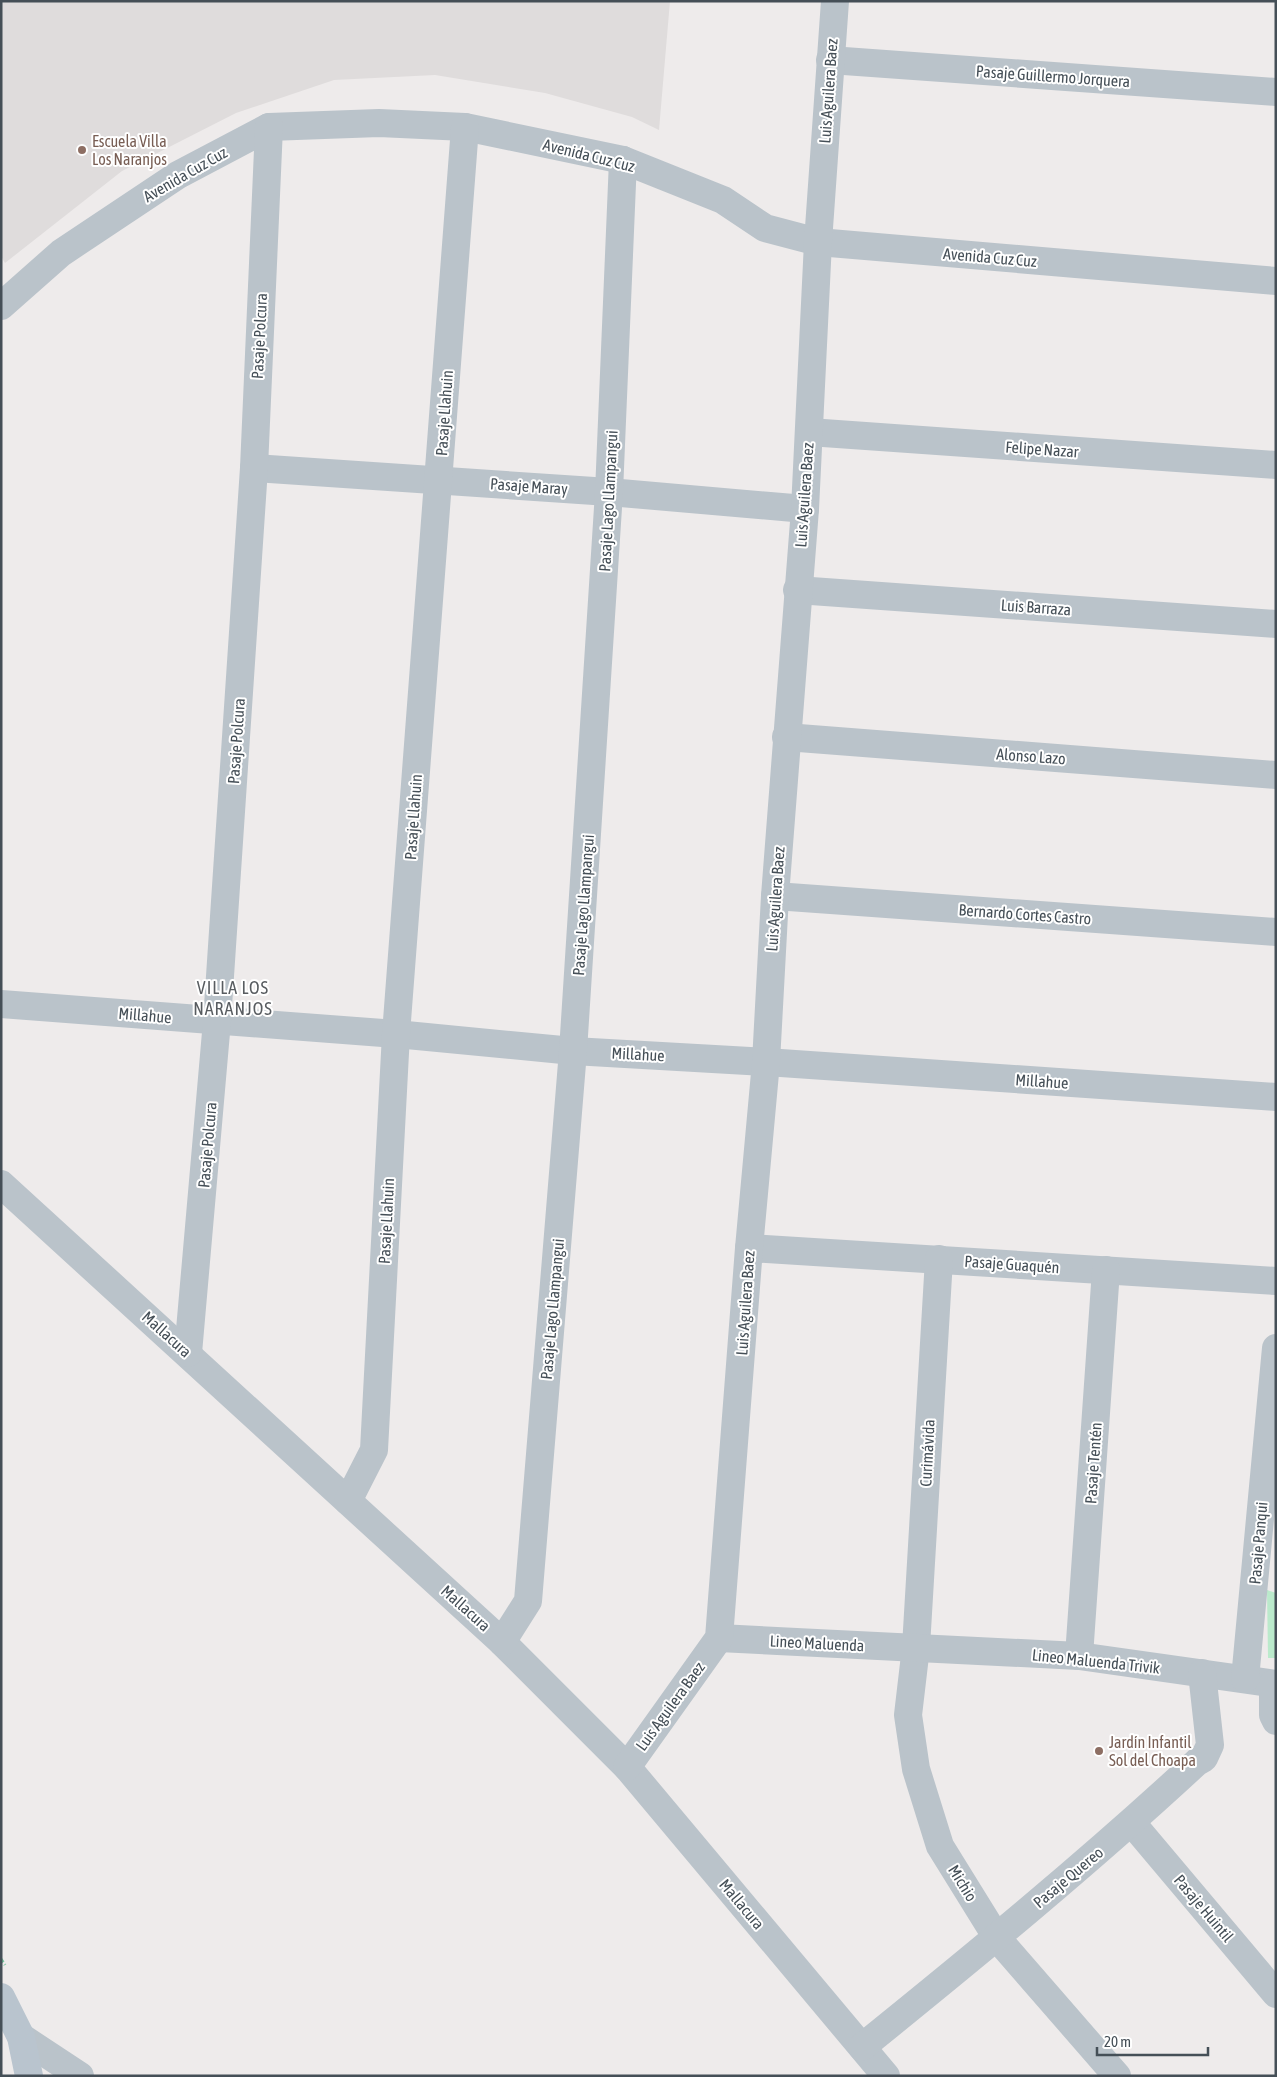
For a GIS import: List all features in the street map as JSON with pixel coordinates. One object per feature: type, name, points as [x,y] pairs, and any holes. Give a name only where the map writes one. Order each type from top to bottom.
[{"type":"main road","points":[[1,1997],[21,2037],[29,2076]]},
{"type":"street","name":"Luis Aguilera Baez","points":[[627,1767],[719,1638],[749,1248],[766,1062],[786,737],[805,509],[818,242],[835,1]]},
{"type":"street","name":"Pasaje Guillermo Jorquera","points":[[830,60],[1276,92]]},
{"type":"street","name":"Avenida Cuz Cuz","points":[[1,306],[61,253],[178,175],[269,127],[379,123],[465,127],[623,160],[722,200],[765,228],[818,242],[1276,281]]},
{"type":"street","name":"Pasaje Polcura","points":[[188,1353],[217,1021],[254,468],[269,127]]},
{"type":"street","name":"Pasaje Llahuin","points":[[348,1501],[374,1450],[396,1034],[465,127]]},
{"type":"street","name":"Pasaje Lago Llampangui","points":[[502,1642],[528,1601],[573,1051],[609,492],[623,160]]},
{"type":"street","name":"Felipe Nazar","points":[[809,432],[1276,465]]},
{"type":"street","name":"Pasaje Maray","points":[[254,468],[609,492],[805,509]]},
{"type":"street","name":"Luis Barraza","points":[[797,590],[1276,624]]},
{"type":"street","name":"Alonso Lazo","points":[[786,737],[1276,775]]},
{"type":"street","name":"Bernardo Cortes Castro","points":[[775,896],[1276,932]]},
{"type":"street","name":"Millahue","points":[[1,1004],[396,1034],[573,1051],[766,1062],[1276,1097]]},
{"type":"street","name":"Mallacura","points":[[1,1184],[502,1642],[627,1767],[886,2076]]},
{"type":"street","name":"Pasaje Guaquén","points":[[749,1248],[1276,1281]]},
{"type":"street","name":"Curimávida","points":[[916,1647],[939,1260]]},
{"type":"street","name":"Pasaje Tentén","points":[[1079,1656],[1106,1270]]},
{"type":"street","name":"Pasaje Panqui","points":[[1245,1679],[1276,1348]]},
{"type":"street","name":"Lineo Maluenda","points":[[719,1638],[916,1647]]},
{"type":"street","name":"Lineo Maluenda Trivik","points":[[916,1647],[1079,1656],[1274,1684]]},
{"type":"street","name":"Michio","points":[[916,1647],[908,1715],[916,1769],[940,1846],[997,1938],[1117,2076]]},
{"type":"street","name":"Pasaje Quereo","points":[[862,2047],[997,1938],[1132,1822],[1197,1762],[1204,1758],[1210,1745],[1202,1673]]},
{"type":"street","points":[[1274,1684],[1273,1715],[1276,1721]]},
{"type":"street","name":"Pasaje Huintil","points":[[1132,1822],[1276,1994]]},
{"type":"street","points":[[21,2037],[80,2076]]},
{"type":"shaded area","name":"Escuela Villa Los Naranjos","points":[[1,1],[670,1],[659,130],[632,117],[545,93],[435,75],[334,80],[236,113],[122,171],[5,263],[1,256]]},
{"type":"green space","points":[[1267,1590],[1276,1593],[1276,1658],[1268,1658]]},
{"type":"place","name":"Escuela Villa Los Naranjos","points":[[82,150]]},
{"type":"place","name":"Jardín Infantil Sol del Choapa","points":[[1099,1751]]},
{"type":"district","name":"VILLA LOS NARANJOS","points":[[233,998]]}]
